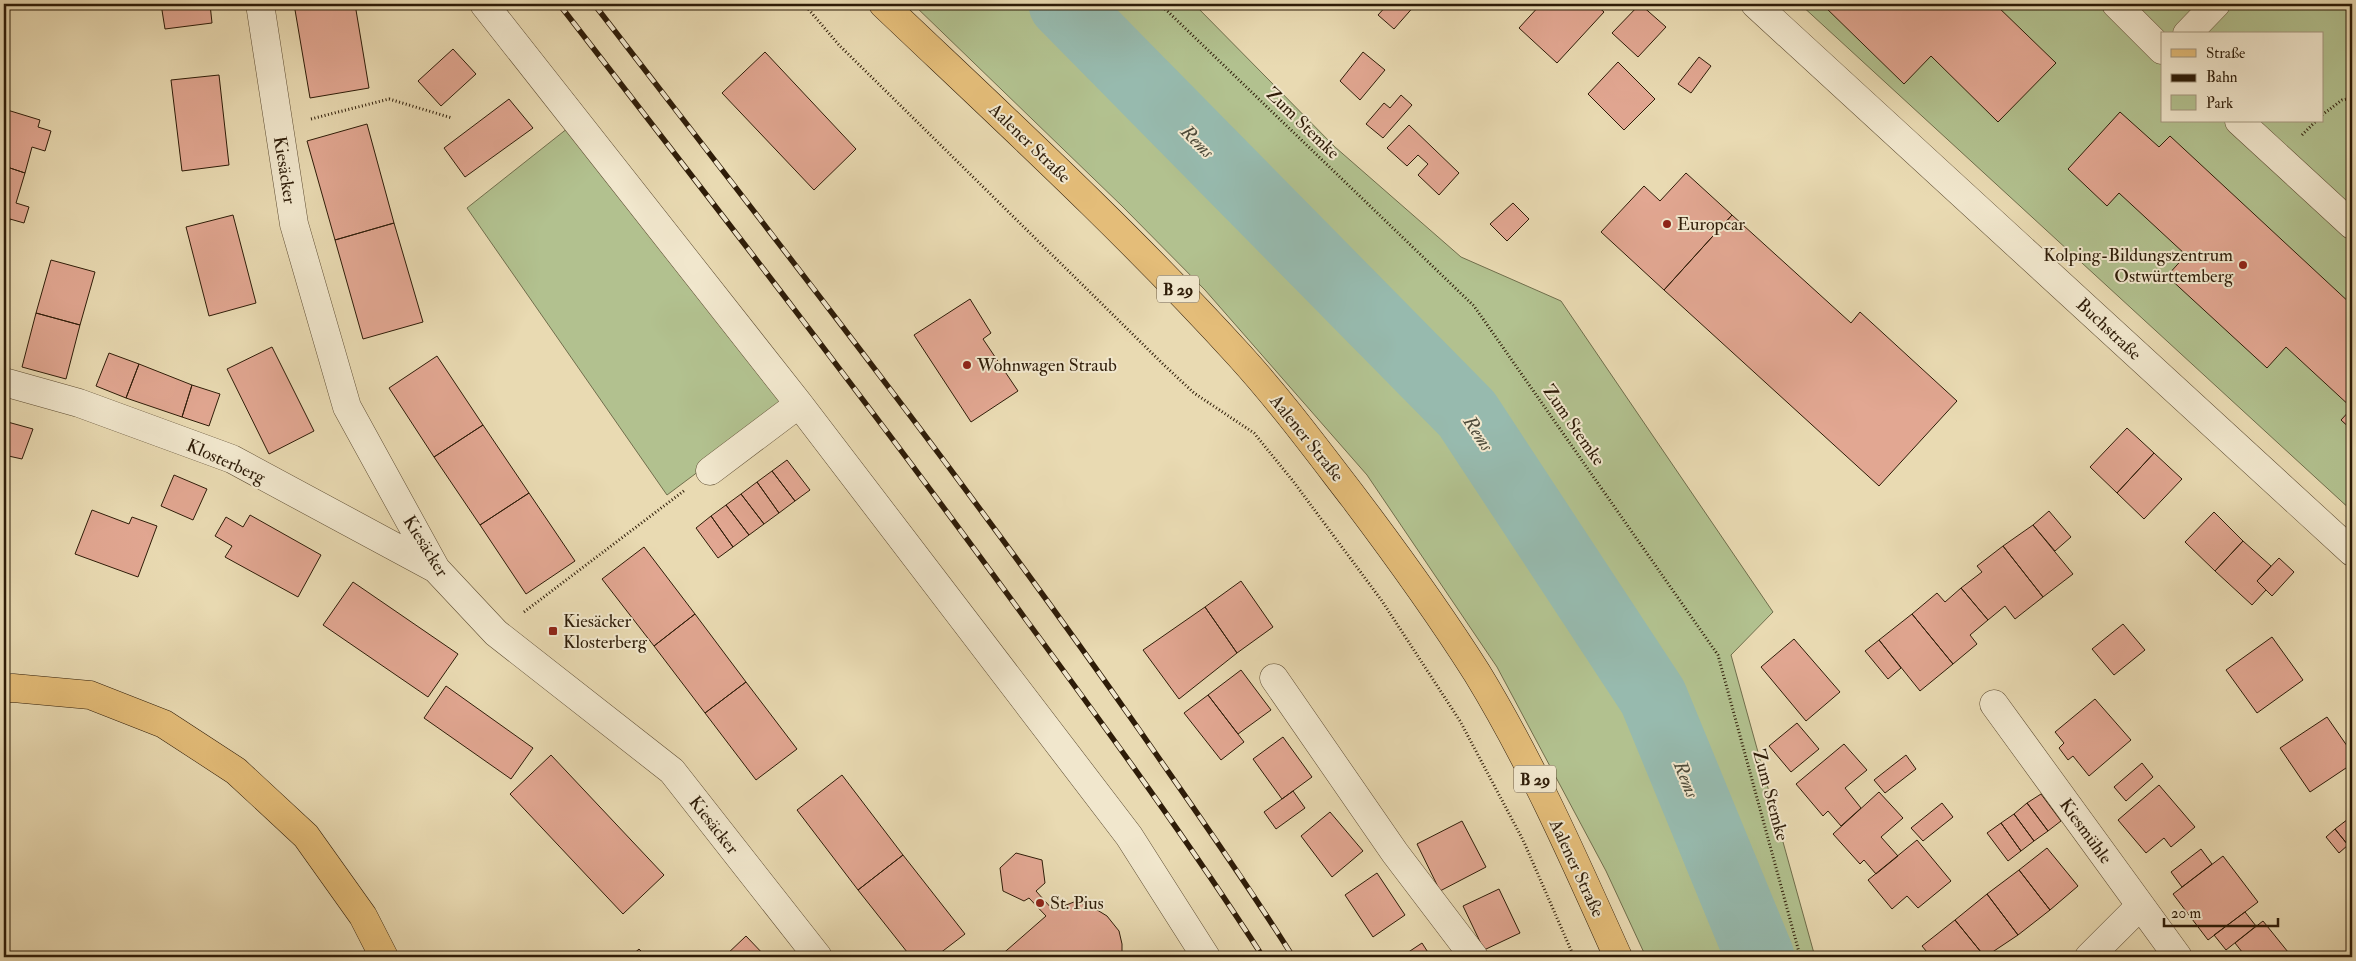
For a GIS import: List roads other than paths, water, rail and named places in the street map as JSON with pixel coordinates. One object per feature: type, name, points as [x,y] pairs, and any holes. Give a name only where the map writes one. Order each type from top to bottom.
[{"type":"main road","name":"Aalener Straße","points":[[883,4],[1157,268],[1242,358],[1318,451],[1378,530],[1477,674],[1531,771],[1574,859],[1618,957]]},
{"type":"main road","points":[[4,689],[13,688],[90,695],[164,724],[236,771],[306,836],[363,916],[384,957]]},
{"type":"street","name":"Kiesäcker","points":[[260,4],[294,224],[347,407],[436,569],[496,633],[672,771],[818,957]]},
{"type":"street","points":[[484,4],[799,404],[1129,836],[1206,957]]},
{"type":"street","name":"Buchstraße","points":[[1755,4],[2352,552]]},
{"type":"street","points":[[2116,4],[2161,49]]},
{"type":"street","points":[[2189,32],[2216,4]]},
{"type":"street","points":[[2240,122],[2352,226]]},
{"type":"street","name":"Klosterberg","points":[[4,382],[79,403],[232,459],[436,569]]},
{"type":"street","points":[[710,471],[799,404]]},
{"type":"street","points":[[1274,678],[1396,853],[1474,957]]},
{"type":"street","name":"Kiesmühle","points":[[1994,704],[2178,957]]},
{"type":"street","points":[[2089,957],[2140,906]]},
{"type":"waterway","name":"Rems","points":[[1063,4],[1467,414],[1653,697],[1760,957]]},
{"type":"railway","points":[[559,4],[795,311],[970,543],[1148,787],[1263,957]]},
{"type":"railway","points":[[594,4],[871,364],[1007,546],[1199,815],[1293,957]]},
{"type":"place","name":"Europcar","points":[[1667,224]]},
{"type":"place","name":"Kolping-Bildungszentrum Ostwürttemberg","points":[[2243,265]]},
{"type":"place","name":"Wohnwagen Straub","points":[[967,365]]},
{"type":"place","name":"Kiesäcker Klosterberg","points":[[553,631]]},
{"type":"place","name":"St. Pius","points":[[1040,903]]}]
